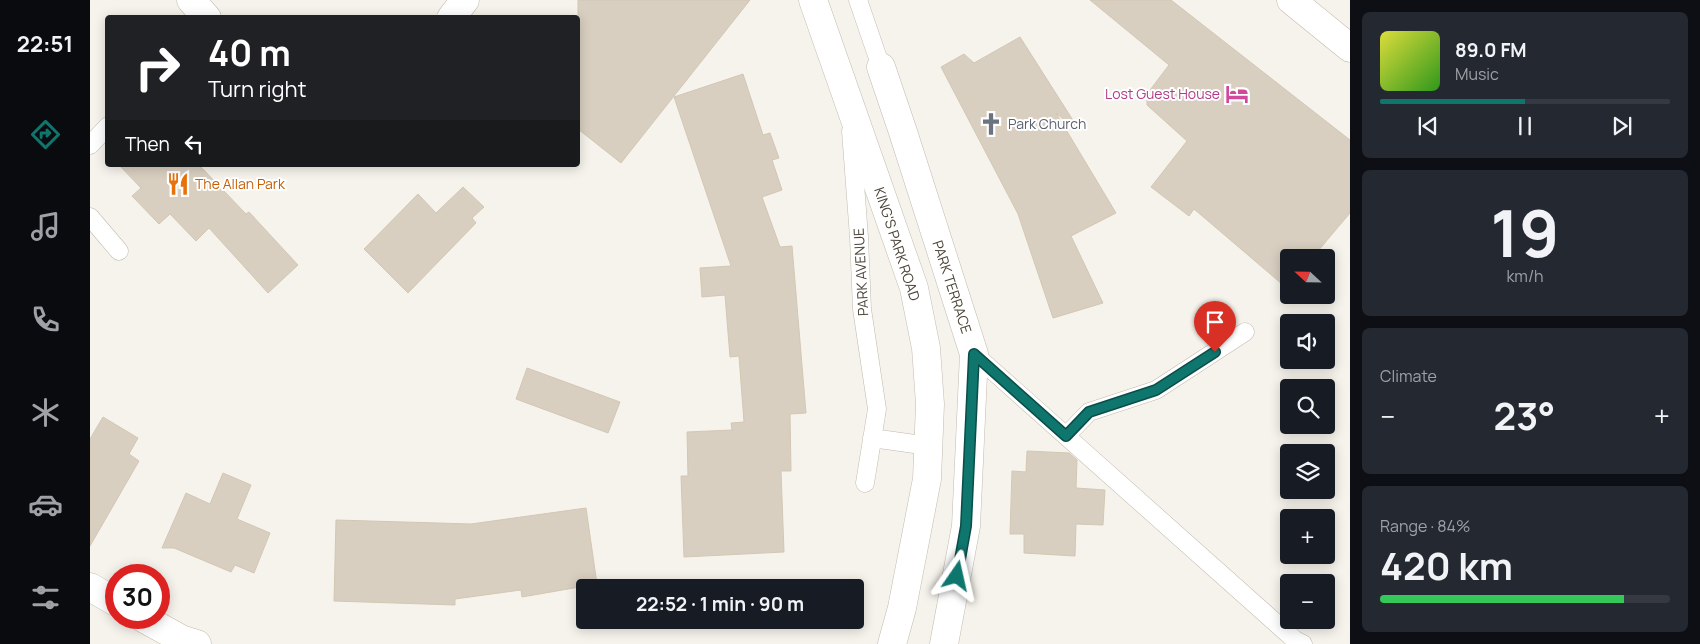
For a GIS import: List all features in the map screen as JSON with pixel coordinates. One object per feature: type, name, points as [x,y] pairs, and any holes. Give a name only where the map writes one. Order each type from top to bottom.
[{"type":"street","points":[[191,0],[204,15]]},
{"type":"street","points":[[454,15],[465,0]]},
{"type":"street","name":"KING'S PARK ROAD","points":[[813,0],[914,288],[926,348],[930,404],[927,479],[902,608],[892,644]]},
{"type":"street","points":[[1291,0],[1350,48]]},
{"type":"street","name":"PARK TERRACE","points":[[881,67],[974,354],[966,526],[944,644]]},
{"type":"street","points":[[90,587],[105,596]]},
{"type":"street","points":[[163,629],[181,639],[197,644]]},
{"type":"lane","name":"PARK TERRACE","points":[[858,0],[881,67]]},
{"type":"lane","name":"PARK AVENUE","points":[[849,104],[859,237],[862,309],[877,409],[865,483]]},
{"type":"lane","points":[[90,145],[105,129]]},
{"type":"lane","points":[[90,217],[119,251]]},
{"type":"lane","points":[[1066,436],[1089,412],[1156,390],[1244,332]]},
{"type":"lane","points":[[974,354],[1295,640],[1302,644]]},
{"type":"lane","points":[[872,438],[928,446]]},
{"type":"building","points":[[578,0],[750,0],[621,163],[580,131],[580,15],[578,15]]},
{"type":"building","points":[[1090,0],[1171,0],[1350,140],[1350,213],[1320,249],[1280,249],[1280,282],[1194,209],[1189,216],[1151,187],[1187,141],[1147,105],[1147,94],[1169,65]]},
{"type":"building","points":[[1020,37],[1076,125],[1073,127],[1056,113],[1116,213],[1071,236],[1103,303],[1053,318],[1018,214],[941,67],[964,54],[974,63]]},
{"type":"building","points":[[743,74],[763,135],[770,133],[779,158],[772,160],[782,190],[762,197],[780,247],[792,246],[806,413],[790,414],[791,471],[781,471],[784,552],[684,557],[681,476],[688,476],[687,432],[732,430],[731,423],[744,422],[739,356],[730,357],[725,295],[702,297],[700,268],[731,266],[674,97]]},
{"type":"building","points":[[121,167],[201,167],[246,214],[249,212],[298,265],[268,293],[209,228],[196,241],[170,214],[159,224],[132,196],[141,188]]},
{"type":"building","points":[[463,187],[484,207],[472,218],[476,223],[408,293],[364,249],[418,194],[436,213]]},
{"type":"building","points":[[527,368],[620,402],[608,433],[516,399]]},
{"type":"building","points":[[103,417],[138,438],[129,454],[139,461],[90,546],[90,439]]},
{"type":"building","points":[[1027,451],[1069,453],[1077,460],[1076,488],[1105,490],[1103,525],[1076,524],[1075,556],[1024,553],[1024,534],[1010,534],[1012,471],[1026,472]]},
{"type":"building","points":[[223,473],[251,485],[237,519],[270,533],[254,573],[235,565],[231,572],[174,548],[162,548],[186,493],[210,504]]},
{"type":"building","points":[[586,508],[596,579],[576,579],[576,588],[522,597],[521,590],[455,599],[455,605],[334,601],[336,520],[471,524]]},
{"type":"place","name":"Lost Guest House","points":[[1237,94]]},
{"type":"place","name":"Park Church","points":[[991,124]]},
{"type":"place","name":"The Allan Park","points":[[178,184]]},
{"type":"route","points":[[957,576],[966,526],[974,354],[1066,436],[1089,412],[1156,390],[1215,352]]}]
